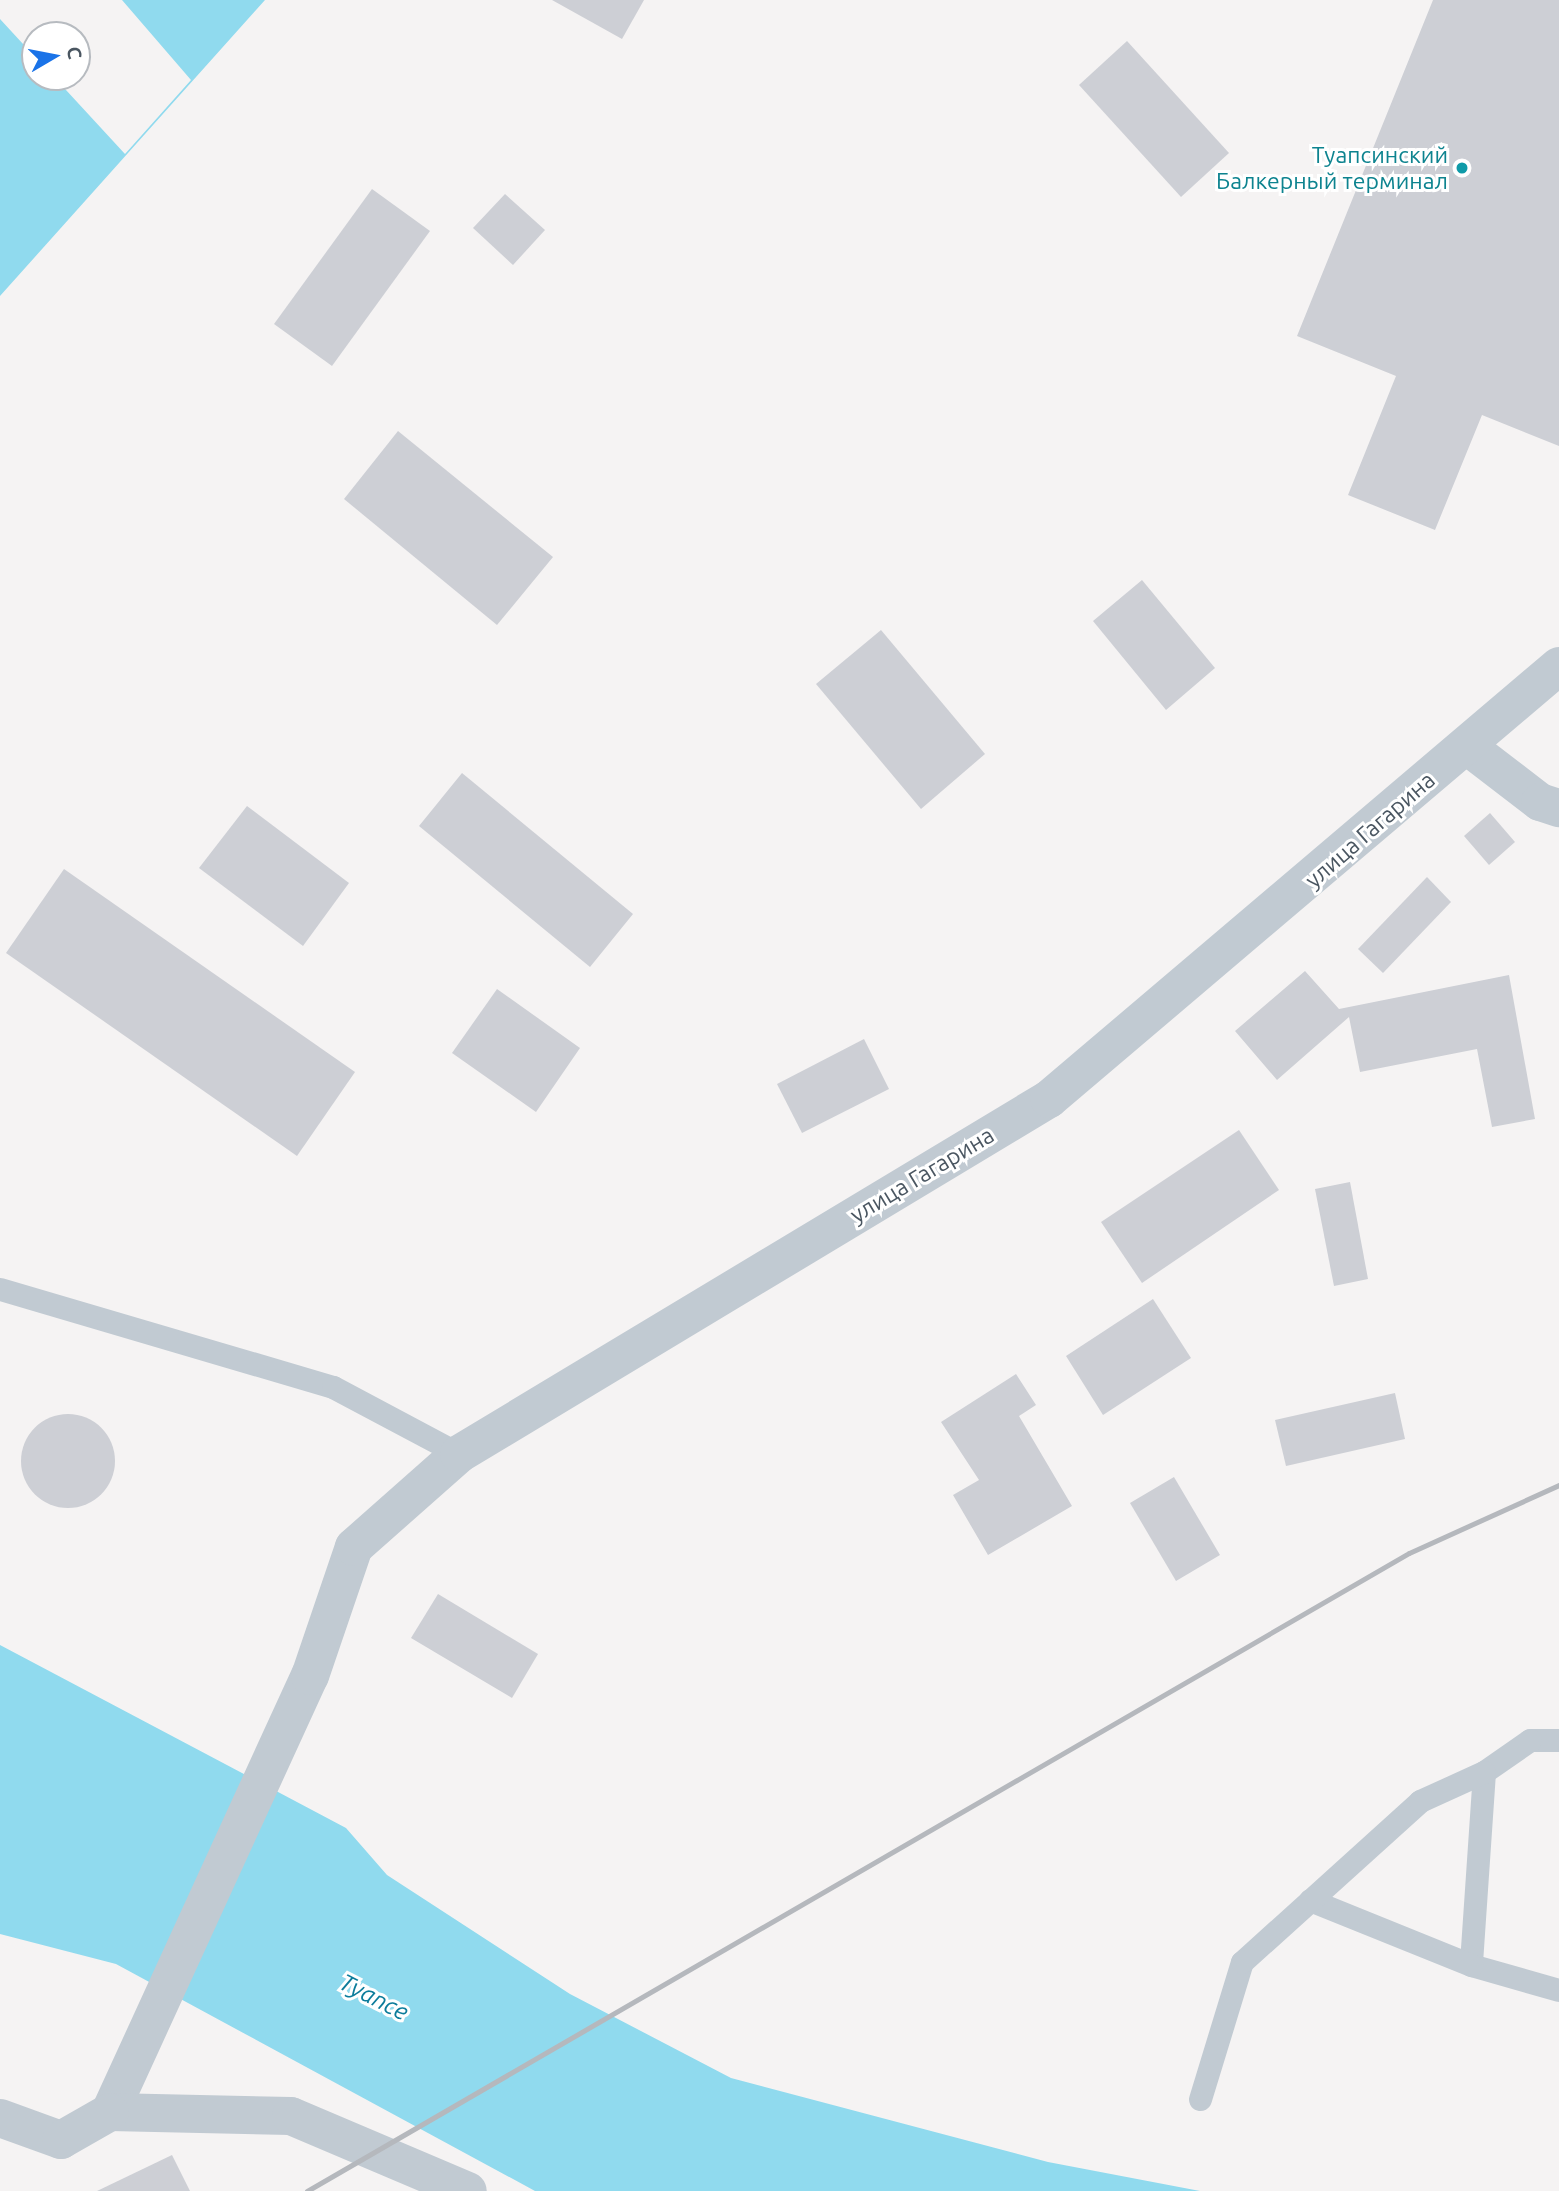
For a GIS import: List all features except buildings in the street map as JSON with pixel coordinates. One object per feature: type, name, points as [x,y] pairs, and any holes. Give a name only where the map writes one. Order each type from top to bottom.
[{"type":"street","name":"улица Гагарина","points":[[110,2112],[310,1676],[354,1547],[459,1454],[1049,1099],[1559,666]]},
{"type":"street","points":[[1467,746],[1540,802],[1559,808]]},
{"type":"street","points":[[0,2118],[61,2140],[110,2112],[291,2116],[468,2191]]},
{"type":"lane","points":[[0,1289],[333,1387],[459,1454]]},
{"type":"lane","points":[[1200,2099],[1242,1962],[1420,1801],[1484,1772],[1530,1740],[1559,1740]]},
{"type":"lane","points":[[1471,1965],[1484,1772]]},
{"type":"lane","points":[[1310,1900],[1471,1965],[1559,1990]]},
{"type":"water","points":[[0,0],[265,0],[0,296]]},
{"type":"water","name":"Туапсе","points":[[0,1645],[346,1828],[387,1875],[570,1994],[731,2078],[1048,2162],[1200,2191],[535,2191],[116,1964],[0,1934]]},
{"type":"pier","points":[[0,0],[122,0],[191,80],[125,154],[67,91],[91,91],[91,21],[21,21],[21,42],[0,19]]},
{"type":"railway","points":[[307,2191],[1409,1553],[1559,1485]]},
{"type":"place","name":"Туапсинский Балкерный терминал","points":[[1462,168]]}]
